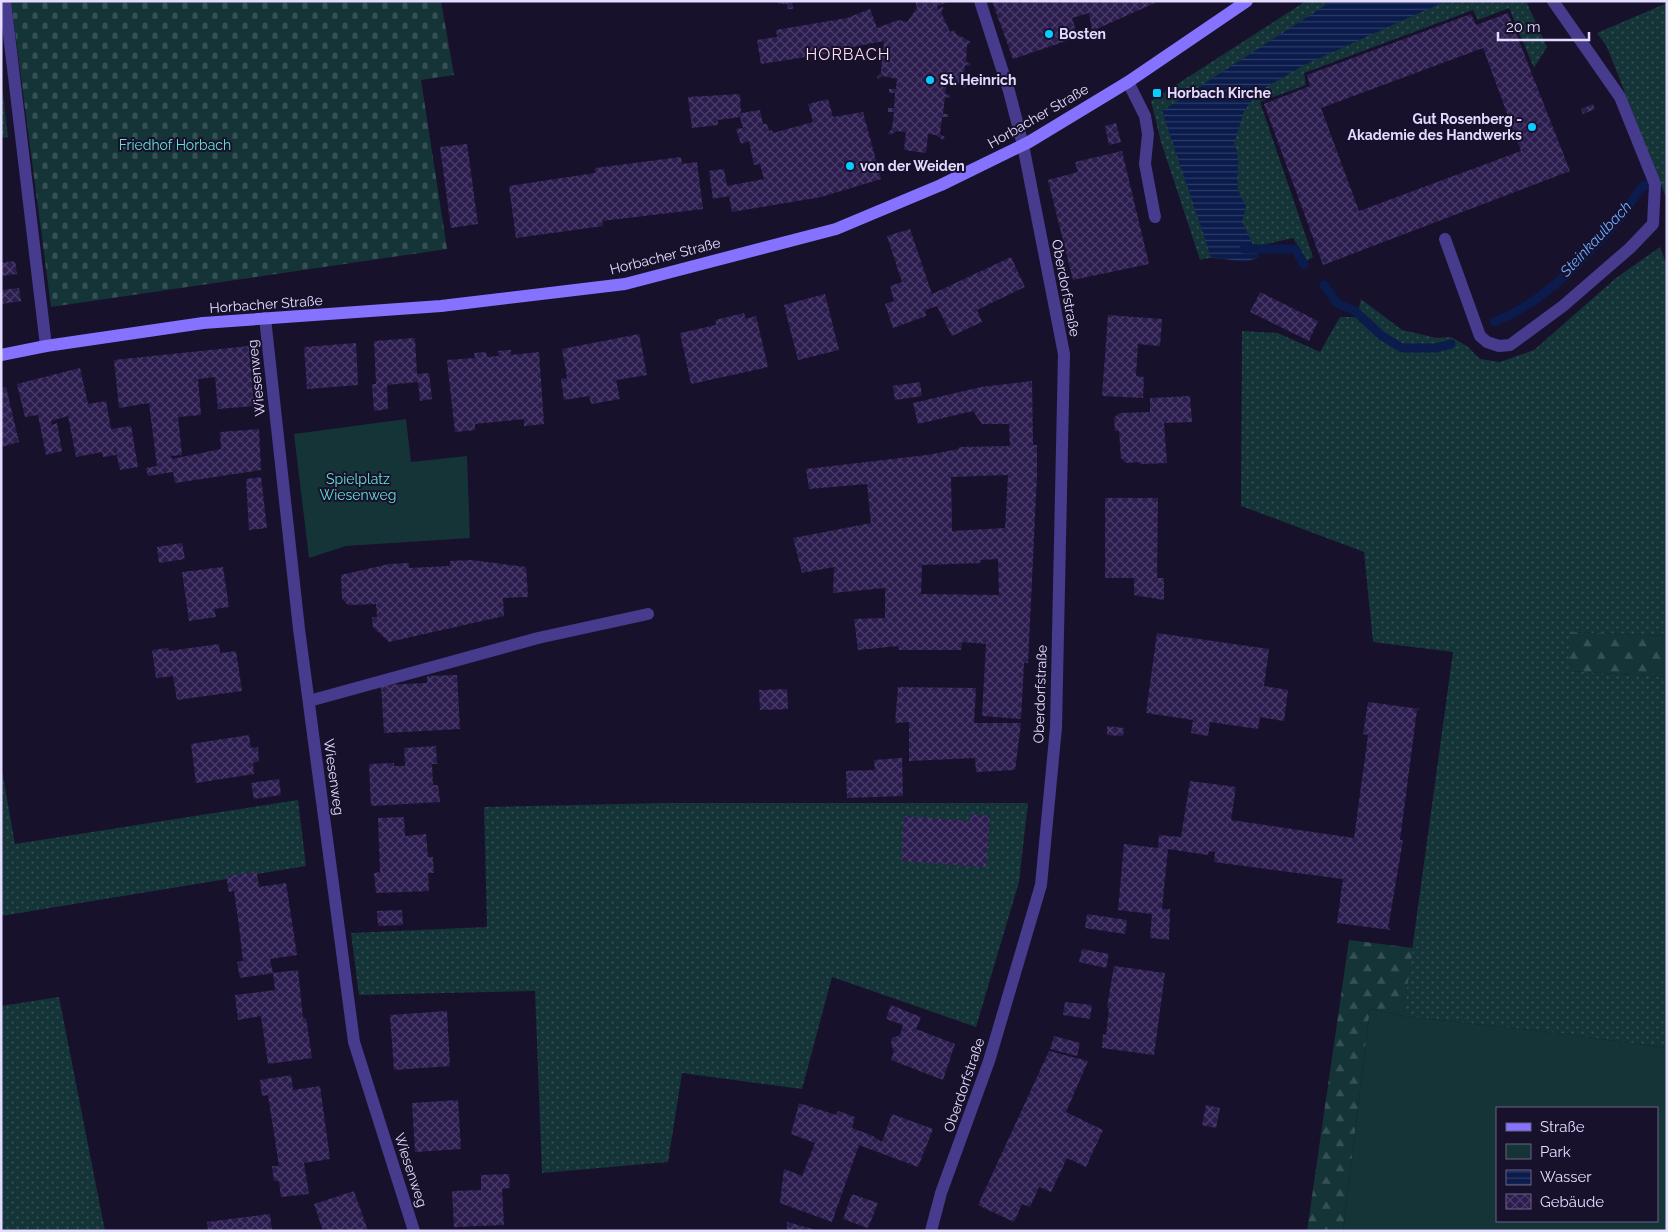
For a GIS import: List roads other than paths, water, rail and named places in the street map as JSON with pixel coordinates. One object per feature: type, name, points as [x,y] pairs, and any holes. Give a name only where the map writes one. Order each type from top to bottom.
[{"type":"main road","name":"Horbacher Straße","points":[[1,355],[46,346],[164,328],[265,318],[441,306],[625,284],[836,229],[941,185],[1023,145],[1128,82],[1247,1]]},
{"type":"street","points":[[5,1],[46,346]]},
{"type":"street","name":"Oberdorfstraße","points":[[931,1231],[942,1193],[989,1061],[1041,885],[1056,727],[1064,354],[1023,145],[1009,91],[980,1]]},
{"type":"street","points":[[1445,238],[1480,336],[1487,342],[1504,346],[1510,345],[1563,306],[1630,248],[1652,224],[1655,184],[1620,97],[1553,1]]},
{"type":"street","points":[[1128,82],[1145,116],[1148,134],[1145,164],[1155,217]]},
{"type":"street","name":"Wiesenweg","points":[[265,318],[309,701],[354,1042],[414,1231]]},
{"type":"street","points":[[309,701],[322,695],[538,638],[648,614]]},
{"type":"water","points":[[1332,1],[1446,1],[1304,65],[1259,91],[1244,111],[1234,144],[1238,157],[1237,179],[1239,192],[1246,206],[1242,222],[1259,257],[1246,262],[1211,257],[1162,111]]},
{"type":"waterway","name":"Steinkaulbach","points":[[1494,322],[1530,303],[1563,278],[1607,233],[1645,185]]},
{"type":"waterway","name":"Steinkaulbach","points":[[1244,249],[1295,249],[1304,265]]},
{"type":"waterway","name":"Steinkaulbach","points":[[1324,285],[1337,303],[1355,311],[1382,336],[1402,348],[1436,348],[1451,344]]},
{"type":"place","name":"Bosten","points":[[1049,34]]},
{"type":"place","name":"St. Heinrich","points":[[930,80]]},
{"type":"place","name":"Horbach Kirche","points":[[1157,93]]},
{"type":"place","name":"Gut Rosenberg - Akademie des Handwerks","points":[[1532,127]]},
{"type":"place","name":"von der Weiden","points":[[850,166]]},
{"type":"district","name":"HORBACH","points":[[848,54]]},
{"type":"park label","name":"Friedhof Horbach","points":[[175,145]]},
{"type":"park label","name":"Spielplatz Wiesenweg","points":[[358,488]]}]
